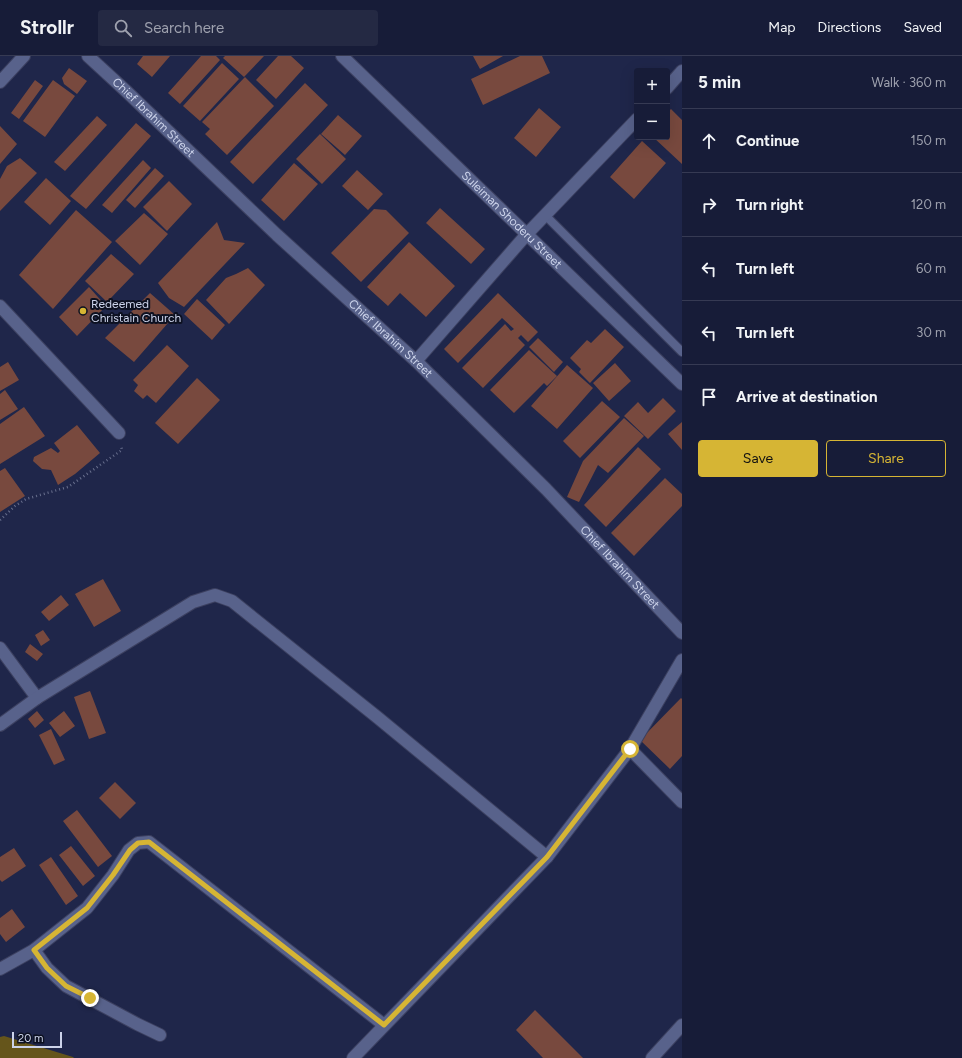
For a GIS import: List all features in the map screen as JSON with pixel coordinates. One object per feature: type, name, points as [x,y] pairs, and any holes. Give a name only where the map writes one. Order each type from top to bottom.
[{"type":"street","points":[[0,82],[24,56]]},
{"type":"street","name":"Chief Ibrahim Street","points":[[88,56],[132,96],[277,235],[416,361],[546,490],[682,633]]},
{"type":"street","name":"Suleiman Shoderu Street","points":[[342,56],[682,384]]},
{"type":"street","points":[[670,85],[682,71]]},
{"type":"street","points":[[416,361],[527,234],[634,122]]},
{"type":"street","points":[[0,306],[119,433]]},
{"type":"street","points":[[0,725],[37,698],[193,602],[215,595],[232,601],[377,717],[547,857]]},
{"type":"street","points":[[0,648],[37,698]]},
{"type":"street","points":[[353,1058],[547,857],[630,749],[682,660]]},
{"type":"street","points":[[630,749],[682,802]]},
{"type":"street","points":[[0,968],[34,950],[87,908],[113,875],[130,850],[138,843],[149,842],[384,1025]]},
{"type":"street","points":[[34,950],[47,968],[66,986],[160,1035]]},
{"type":"street","points":[[652,1058],[682,1025]]},
{"type":"lane","points":[[545,215],[682,352]]},
{"type":"path","points":[[0,520],[15,506],[26,499],[68,487],[122,450],[119,433]]},
{"type":"shaded area","points":[[4,1036],[74,1058],[0,1058],[0,1037]]},
{"type":"building","points":[[143,56],[170,56],[152,77],[137,64]]},
{"type":"building","points":[[201,56],[216,56],[220,60],[180,104],[168,93]]},
{"type":"building","points":[[225,56],[264,56],[244,77],[223,58]]},
{"type":"building","points":[[278,56],[291,56],[304,68],[276,99],[256,80]]},
{"type":"building","points":[[473,56],[503,56],[480,69]]},
{"type":"building","points":[[520,56],[542,56],[550,73],[483,105],[471,79]]},
{"type":"building","points":[[222,63],[239,79],[200,121],[183,106]]},
{"type":"building","points":[[69,68],[87,81],[77,94],[64,84],[62,78]]},
{"type":"building","points":[[245,77],[274,106],[227,155],[205,134],[210,129],[202,122]]},
{"type":"building","points":[[35,80],[43,86],[19,119],[11,113]]},
{"type":"building","points":[[53,80],[75,96],[45,137],[23,121]]},
{"type":"building","points":[[305,83],[328,105],[253,184],[230,162]]},
{"type":"building","points":[[539,108],[561,127],[536,157],[514,138]]},
{"type":"building","points":[[671,109],[682,120],[682,164],[656,140],[670,140]]},
{"type":"building","points":[[338,115],[362,136],[345,155],[321,134]]},
{"type":"building","points":[[97,116],[107,125],[65,171],[54,162]]},
{"type":"building","points":[[136,123],[151,136],[86,209],[70,196]]},
{"type":"building","points":[[0,126],[17,144],[0,164]]},
{"type":"building","points":[[320,134],[346,159],[322,184],[296,159]]},
{"type":"building","points":[[642,141],[666,163],[634,199],[610,177]]},
{"type":"building","points":[[20,158],[37,173],[0,211],[0,179],[7,166]]},
{"type":"building","points":[[143,160],[151,168],[112,213],[102,205]]},
{"type":"building","points":[[294,163],[318,184],[284,221],[261,200]]},
{"type":"building","points":[[155,168],[164,176],[135,208],[126,200]]},
{"type":"building","points":[[357,170],[383,194],[368,210],[342,186]]},
{"type":"building","points":[[46,178],[71,201],[50,225],[24,202]]},
{"type":"building","points":[[169,181],[192,204],[167,231],[143,207]]},
{"type":"building","points":[[440,208],[485,249],[471,264],[426,223]]},
{"type":"building","points":[[374,209],[386,210],[409,233],[361,282],[331,253]]},
{"type":"building","points":[[76,210],[112,242],[53,309],[19,275]]},
{"type":"building","points":[[144,213],[168,234],[140,265],[115,241]]},
{"type":"building","points":[[217,222],[224,240],[245,243],[184,307],[169,298],[158,283]]},
{"type":"building","points":[[409,242],[455,286],[426,317],[400,293],[388,306],[367,287]]},
{"type":"building","points":[[111,254],[134,274],[107,302],[85,281]]},
{"type":"building","points":[[248,268],[265,285],[229,324],[206,300],[226,278]]},
{"type":"building","name":"Redeemed Christain Church","points":[[89,287],[106,306],[77,336],[59,317]]},
{"type":"building","points":[[150,293],[175,315],[134,362],[105,338]]},
{"type":"building","points":[[498,293],[538,332],[528,342],[521,335],[518,338],[525,345],[483,388],[462,368],[505,324],[511,331],[514,329],[502,318],[458,363],[444,349]]},
{"type":"building","points":[[197,299],[225,325],[212,340],[184,314]]},
{"type":"building","points":[[605,329],[624,347],[590,383],[579,372],[581,369],[570,358],[587,340],[591,343]]},
{"type":"building","points":[[538,338],[563,362],[554,372],[529,347]]},
{"type":"building","points":[[167,345],[189,366],[156,403],[147,395],[143,399],[134,391],[138,385],[133,380]]},
{"type":"building","points":[[529,350],[557,376],[547,386],[544,383],[514,413],[490,390]]},
{"type":"building","points":[[8,362],[19,380],[0,391],[0,367]]},
{"type":"building","points":[[615,363],[631,381],[609,401],[593,383]]},
{"type":"building","points":[[567,365],[593,388],[557,429],[531,406]]},
{"type":"building","points":[[197,378],[220,400],[178,444],[155,423]]},
{"type":"building","points":[[5,390],[18,409],[0,420],[0,394]]},
{"type":"building","points":[[663,398],[676,411],[648,439],[624,416],[638,402],[648,413]]},
{"type":"building","points":[[602,401],[620,417],[580,458],[563,441]]},
{"type":"building","points":[[24,407],[45,436],[0,464],[0,424]]},
{"type":"building","points":[[624,418],[644,436],[608,473],[598,465],[579,502],[567,497],[583,461]]},
{"type":"building","points":[[682,422],[682,450],[668,434]]},
{"type":"building","points":[[77,425],[100,453],[75,474],[58,485],[51,470],[42,469],[33,461],[34,457],[51,448],[58,453],[60,451],[54,443]]},
{"type":"building","points":[[638,447],[661,469],[606,527],[584,505]]},
{"type":"building","points":[[5,468],[25,496],[0,512],[0,471]]},
{"type":"building","points":[[665,478],[682,494],[682,506],[634,556],[611,533]]},
{"type":"building","points":[[103,579],[121,611],[94,627],[75,594]]},
{"type":"building","points":[[61,595],[69,605],[49,621],[41,612]]},
{"type":"building","points":[[43,630],[50,640],[41,646],[35,635]]},
{"type":"building","points":[[30,644],[43,654],[37,661],[25,652]]},
{"type":"building","points":[[90,691],[106,733],[89,739],[74,697]]},
{"type":"building","points":[[681,698],[682,756],[670,769],[640,740]]},
{"type":"building","points":[[37,711],[44,720],[35,728],[28,719]]},
{"type":"building","points":[[64,711],[75,726],[60,737],[49,723]]},
{"type":"building","points":[[51,729],[65,760],[54,765],[39,735]]},
{"type":"building","points":[[115,782],[136,803],[120,819],[99,798]]},
{"type":"building","points":[[77,810],[112,856],[98,867],[63,821]]},
{"type":"building","points":[[71,846],[95,876],[83,886],[59,855]]},
{"type":"building","points":[[14,848],[26,866],[2,882],[0,880],[0,857]]},
{"type":"building","points":[[51,857],[78,896],[66,905],[39,865]]},
{"type":"building","points":[[12,909],[25,927],[6,942],[0,934],[0,918]]},
{"type":"building","points":[[535,1010],[583,1058],[543,1058],[516,1030]]},
{"type":"place","name":"Redeemed Christain Church","points":[[83,311]]},
{"type":"route","points":[[90,998],[66,986],[47,968],[34,950],[64,924],[87,908],[113,875],[130,850],[138,843],[149,842],[384,1025],[547,857],[630,749]]}]
